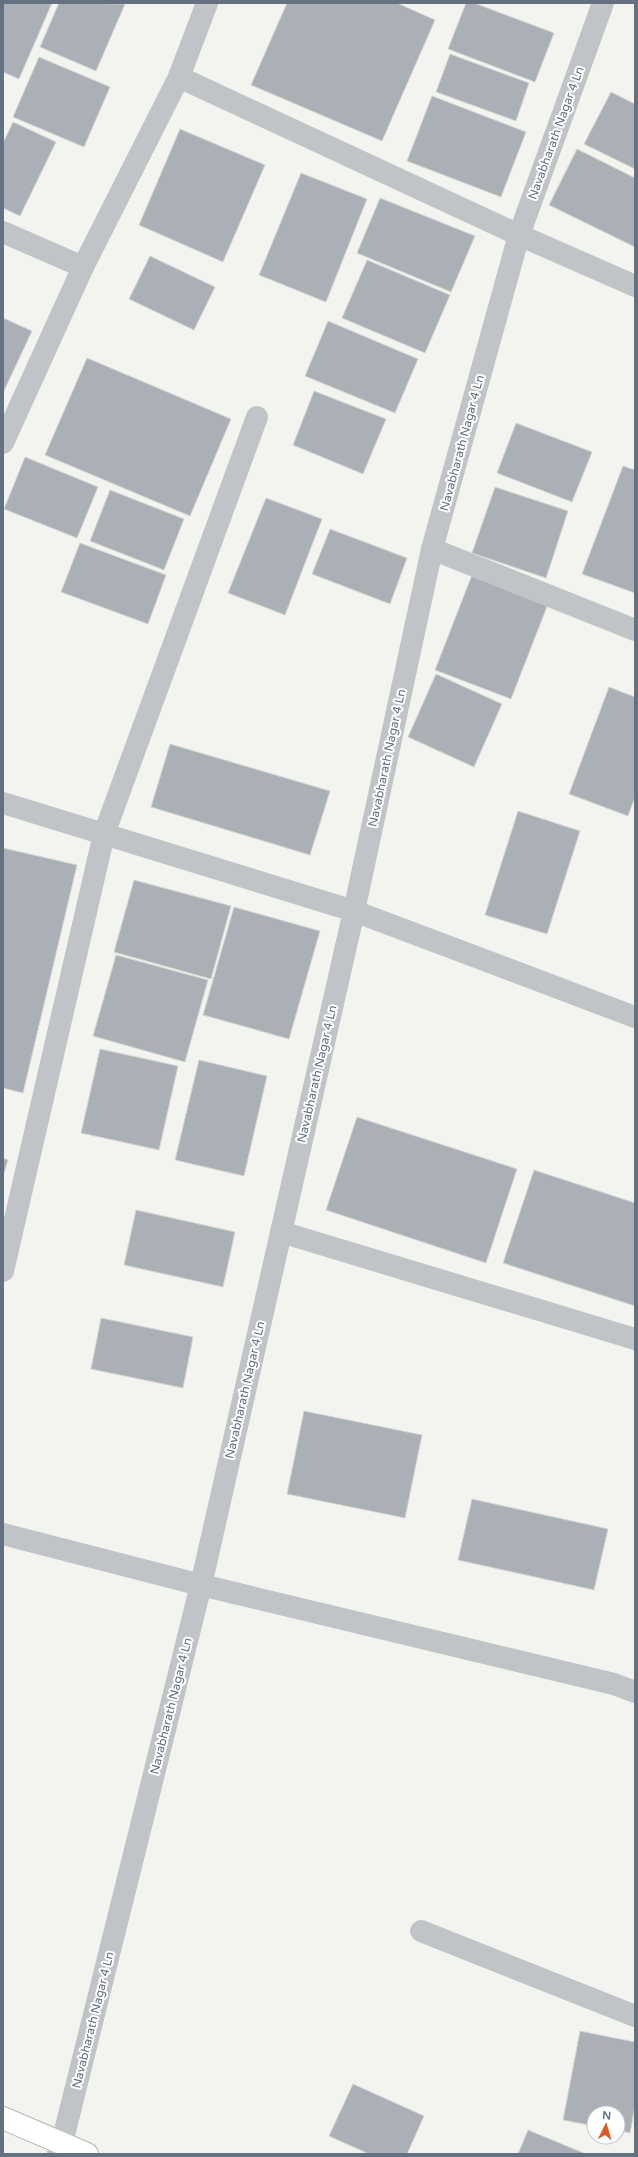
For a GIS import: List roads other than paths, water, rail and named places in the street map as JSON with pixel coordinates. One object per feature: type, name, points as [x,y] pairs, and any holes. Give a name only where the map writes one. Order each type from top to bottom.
[{"type":"main road","points":[[3,2118],[60,2149],[87,2154]]},
{"type":"street","points":[[3,443],[83,267],[179,77],[207,3]]},
{"type":"street","name":"Navabharath Nagar 4 Ln","points":[[60,2149],[201,1585],[354,911],[432,549],[519,235],[603,3]]},
{"type":"street","points":[[179,77],[519,235],[635,286]]},
{"type":"street","points":[[3,232],[83,267]]},
{"type":"street","points":[[3,1271],[104,834],[257,417]]},
{"type":"street","points":[[432,549],[635,630]]},
{"type":"street","points":[[3,803],[354,911],[635,1017]]},
{"type":"street","points":[[281,1232],[635,1339]]},
{"type":"street","points":[[3,1534],[201,1585],[614,1684],[635,1692]]},
{"type":"street","points":[[421,1931],[635,2016]]}]
